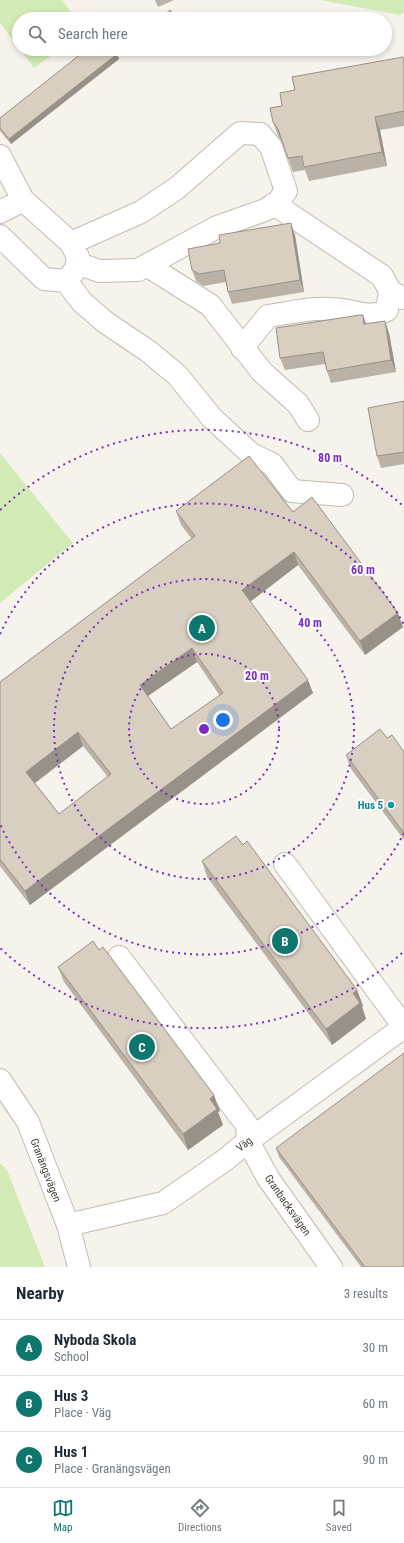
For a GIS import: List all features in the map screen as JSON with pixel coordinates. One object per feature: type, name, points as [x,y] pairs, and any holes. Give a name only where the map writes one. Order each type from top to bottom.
[{"type":"street","points":[[0,236],[44,279],[71,272],[138,270],[148,266],[217,227],[265,210],[278,202],[286,191],[270,147],[260,134],[240,133],[177,188],[142,212],[71,243]]},
{"type":"street","points":[[0,156],[23,200],[71,243],[78,257],[71,272],[82,302],[99,317],[177,375],[212,418],[251,454],[272,464],[292,491],[342,495]]},
{"type":"street","points":[[0,212],[23,200]]},
{"type":"street","points":[[242,348],[268,316],[320,308],[348,311],[363,316],[379,315],[387,310],[397,295],[382,276],[274,204]]},
{"type":"street","points":[[148,266],[210,305],[262,372],[298,404],[308,420]]},
{"type":"street","points":[[285,864],[404,1027]]},
{"type":"street","name":"Granbacksvägen","points":[[119,957],[247,1125],[248,1141],[268,1178],[331,1267]]},
{"type":"street","name":"Väg","points":[[68,1225],[163,1203],[225,1160],[248,1141],[404,1027]]},
{"type":"street","name":"Granängsvägen","points":[[0,1080],[28,1122],[68,1225],[78,1267]]},
{"type":"green space","points":[[0,0],[62,0],[71,12],[12,12],[12,39],[0,23]]},
{"type":"green space","points":[[321,0],[404,0],[404,12],[400,15],[392,13],[392,12],[384,12]]},
{"type":"green space","points":[[25,56],[50,56],[34,68]]},
{"type":"green space","points":[[0,453],[73,543],[0,603]]},
{"type":"green space","points":[[0,1163],[7,1170],[45,1267],[0,1267]]},
{"type":"building","points":[[78,56],[114,56],[9,139],[0,128],[0,118]]},
{"type":"building","points":[[403,57],[404,111],[375,117],[382,152],[304,167],[302,156],[288,158],[278,129],[273,122],[270,108],[282,106],[280,93],[295,90],[292,77]]},
{"type":"building","points":[[291,223],[300,280],[228,292],[224,270],[199,274],[192,270],[188,249],[220,243],[219,235]]},
{"type":"building","points":[[363,315],[364,324],[385,321],[391,360],[327,371],[323,352],[280,358],[276,328]]},
{"type":"building","points":[[404,401],[404,452],[377,456],[368,408]]},
{"type":"building","points":[[249,456],[293,512],[312,497],[398,613],[360,641],[294,552],[242,590],[308,680],[25,891],[0,859],[0,682],[195,536],[176,511]],"holes":[[[192,648],[223,693],[171,729],[140,685]],[[78,732],[111,774],[59,814],[26,772]]]},
{"type":"building","name":"Hus 5","points":[[380,729],[387,738],[392,735],[404,752],[404,833],[346,755]]},
{"type":"building","points":[[236,836],[243,845],[247,841],[357,990],[353,993],[360,1003],[326,1029],[202,861]]},
{"type":"building","points":[[93,941],[99,950],[103,947],[214,1095],[210,1099],[217,1109],[183,1134],[58,967]]},
{"type":"building","points":[[404,1053],[404,1267],[365,1267],[276,1148]]},
{"type":"place","name":"Nyboda Skola","points":[[202,628]]},
{"type":"place","name":"Hus 5","points":[[391,805]]},
{"type":"place","name":"Hus 3","points":[[285,941]]},
{"type":"place","name":"Hus 1","points":[[142,1047]]}]
